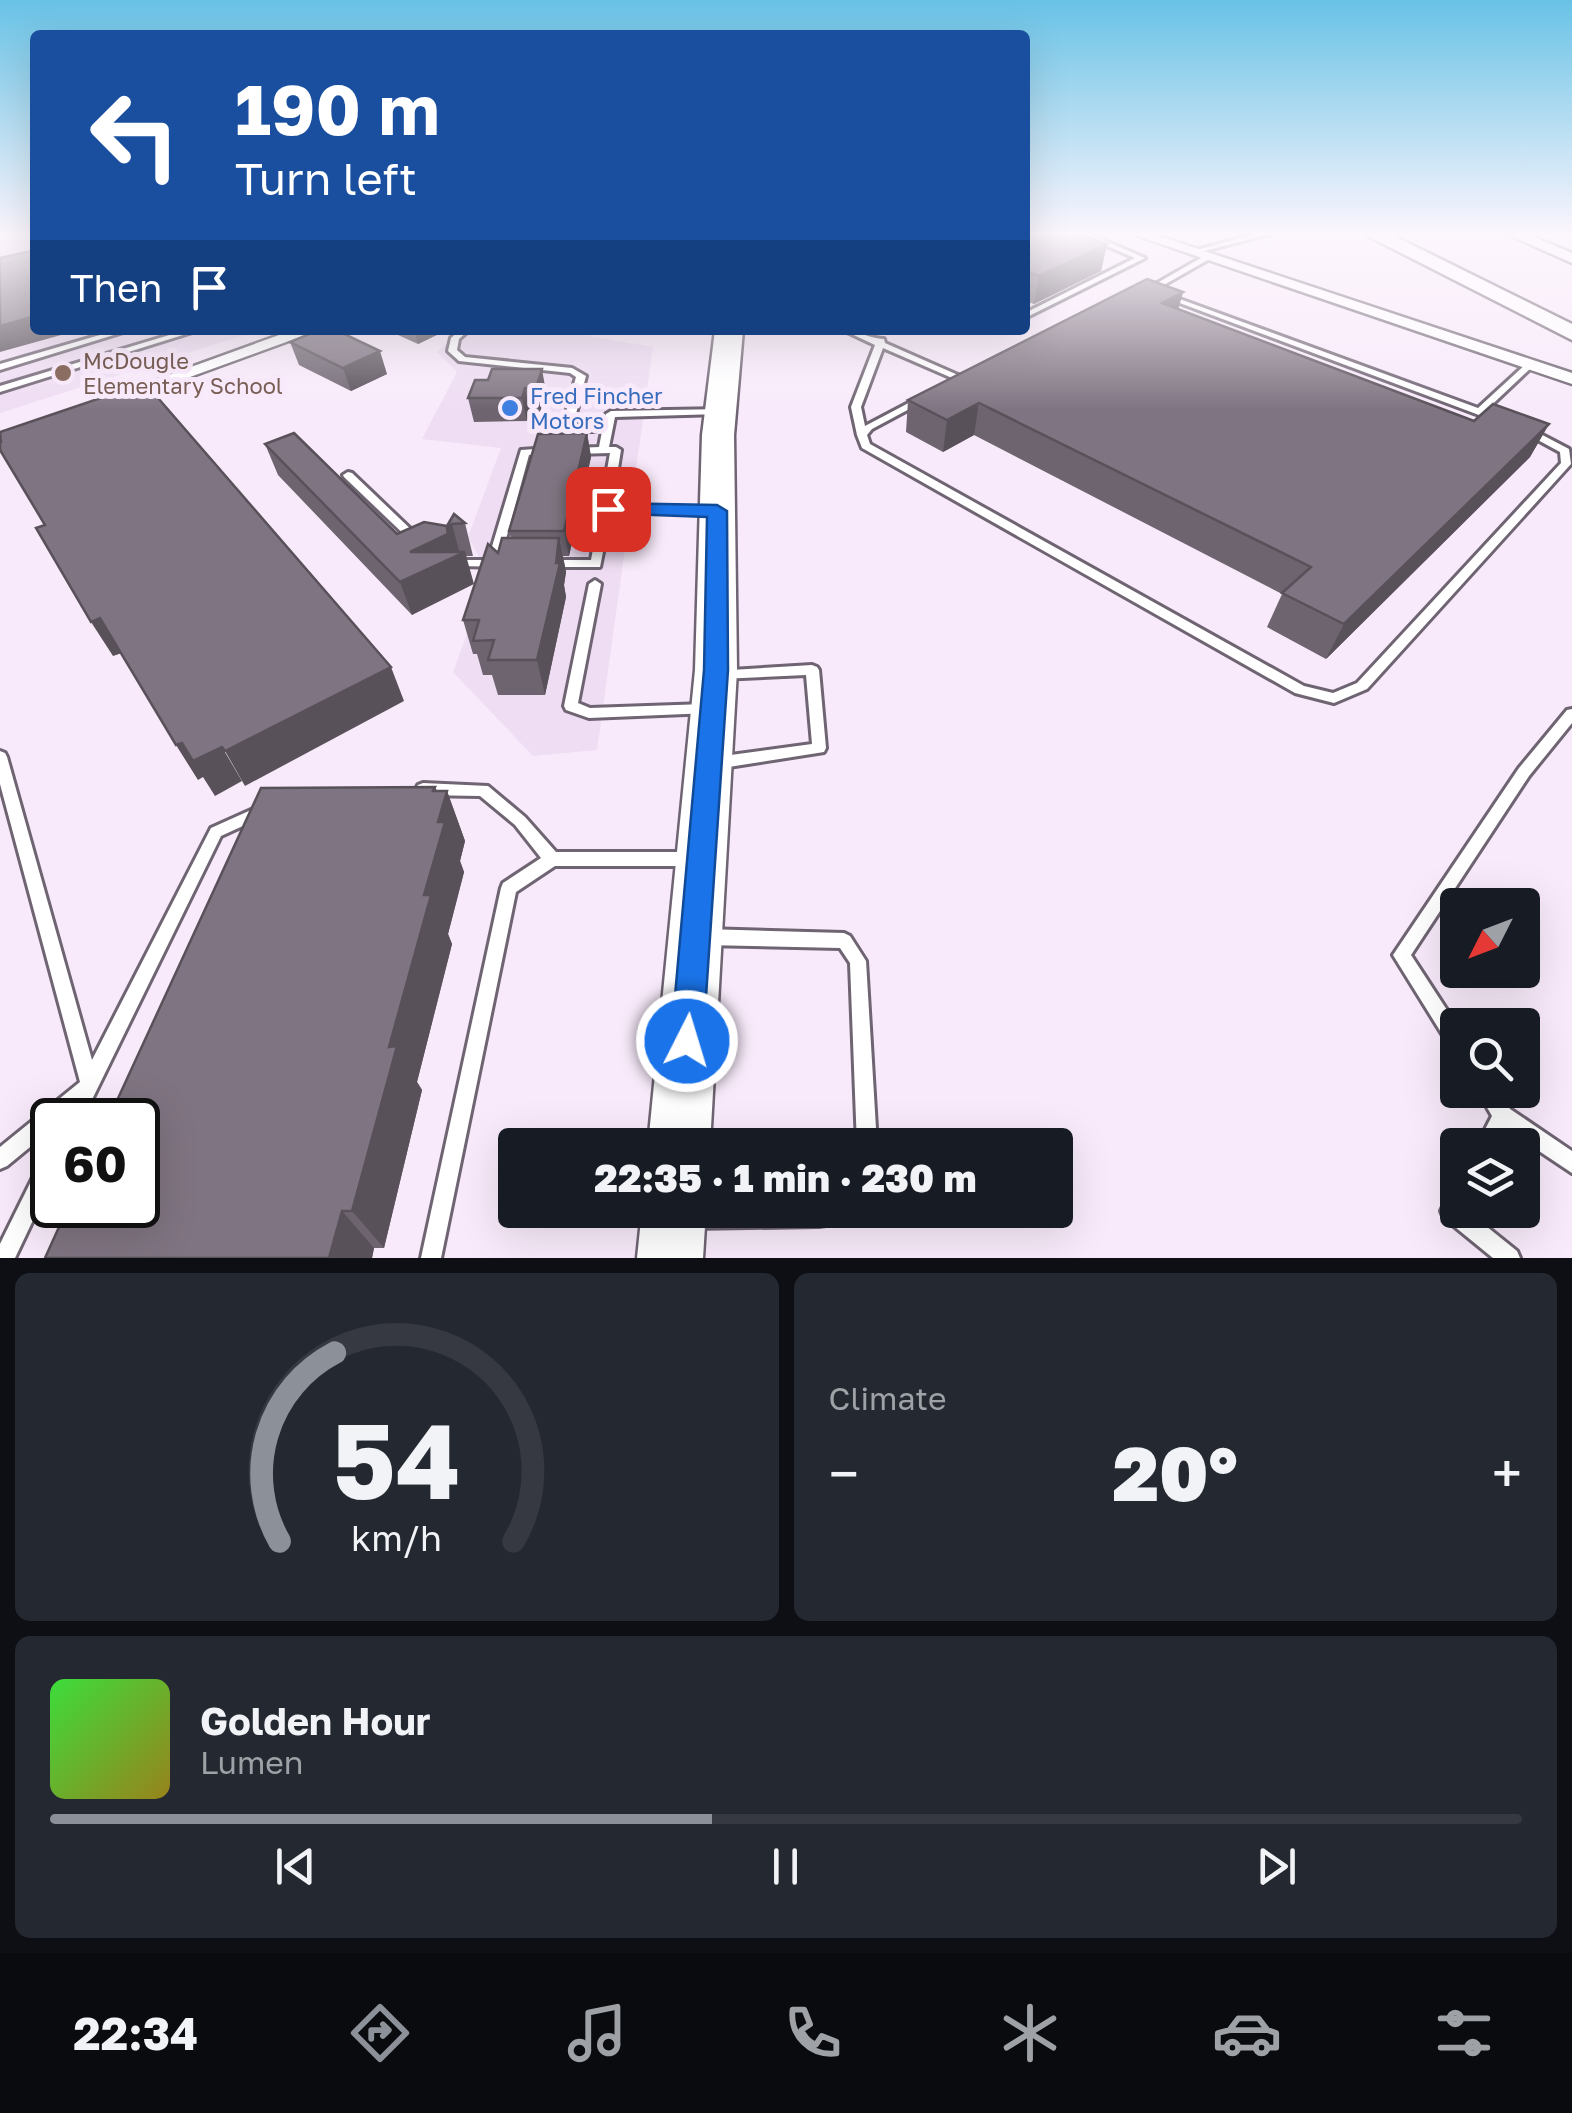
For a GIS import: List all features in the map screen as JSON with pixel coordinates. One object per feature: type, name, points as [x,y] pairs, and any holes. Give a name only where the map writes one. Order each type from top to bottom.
[{"type":"main road","points":[[1493,293],[1572,334]]},
{"type":"main road","points":[[1535,293],[1572,311]]},
{"type":"main road","points":[[680,1128],[714,692],[718,435],[729,335]]},
{"type":"street","points":[[1314,293],[1572,380]]},
{"type":"street","points":[[104,401],[141,394],[297,335]]},
{"type":"lane","points":[[1030,313],[1071,293]]},
{"type":"lane","points":[[1156,293],[1494,418]]},
{"type":"lane","points":[[0,367],[109,335]]},
{"type":"lane","points":[[0,390],[180,335]]},
{"type":"lane","points":[[458,335],[452,351],[462,358],[572,371],[581,376],[566,428],[608,428]]},
{"type":"lane","points":[[861,335],[962,379]]},
{"type":"lane","points":[[881,342],[856,407],[866,446],[1300,690],[1334,698],[1362,686],[1566,464],[1564,450],[1509,423]]},
{"type":"lane","points":[[1479,412],[1530,365]]},
{"type":"lane","points":[[947,387],[978,370]]},
{"type":"lane","points":[[862,435],[869,427],[931,395]]},
{"type":"lane","points":[[603,450],[612,414],[722,411]]},
{"type":"lane","points":[[493,564],[525,452],[616,450],[596,564],[528,564]]},
{"type":"lane","points":[[348,475],[419,542],[435,547]]},
{"type":"lane","points":[[608,509],[717,511]]},
{"type":"lane","points":[[465,563],[510,564]]},
{"type":"lane","points":[[595,584],[570,706],[589,713],[714,692],[812,670],[818,748],[708,764]]},
{"type":"lane","points":[[1440,1016],[1401,954],[1524,772],[1572,714]]},
{"type":"lane","points":[[0,757],[90,1086]]},
{"type":"lane","points":[[405,789],[482,790],[520,821],[552,859]]},
{"type":"lane","points":[[84,1098],[216,832],[278,804]]},
{"type":"lane","points":[[431,1258],[508,888],[552,859],[701,860]]},
{"type":"lane","points":[[695,937],[844,941],[858,961],[866,1128]]},
{"type":"lane","points":[[0,1159],[90,1086]]},
{"type":"lane","points":[[1498,1108],[1503,1116],[1572,1163]]},
{"type":"lane","points":[[1496,1128],[1503,1116]]},
{"type":"lane","points":[[4,1258],[30,1205]]},
{"type":"lane","points":[[1472,1228],[1510,1258]]},
{"type":"shaded area","name":"McDougle Elementary School","points":[[0,293],[30,293],[30,335],[244,335],[0,413]]},
{"type":"shaded area","points":[[456,335],[583,335],[653,347],[597,750],[533,756],[453,672],[489,574],[468,537],[501,448],[422,439],[457,372],[437,352]]},
{"type":"building","points":[[0,293],[30,293],[30,317],[0,326]]},
{"type":"building","points":[[1120,293],[1182,293],[1162,303],[1474,421],[1493,404],[1549,424],[1344,624],[1282,593],[1311,567],[979,403],[947,420],[908,400]]},
{"type":"building","points":[[307,335],[346,335],[380,351],[343,368],[290,342]]},
{"type":"building","points":[[492,369],[542,369],[536,388],[525,388],[522,398],[468,398],[475,380],[488,380]]},
{"type":"building","points":[[145,383],[391,667],[225,751],[222,747],[193,761],[182,743],[176,745],[100,618],[91,622],[36,528],[45,525],[0,450],[0,432]]},
{"type":"building","points":[[294,433],[397,534],[424,522],[447,526],[454,514],[465,523],[452,524],[447,528],[448,534],[410,552],[465,552],[400,582],[265,444]]},
{"type":"building","points":[[587,433],[564,531],[509,531],[538,434]]},
{"type":"building","points":[[502,538],[559,538],[556,563],[560,563],[537,660],[488,660],[494,640],[473,641],[479,620],[463,620],[488,544],[498,553]]},
{"type":"building","points":[[435,787],[433,791],[447,791],[438,822],[445,822],[424,895],[431,895],[389,1047],[397,1046],[352,1211],[342,1211],[329,1258],[45,1258],[59,1228],[160,1228],[160,1098],[118,1098],[261,788]]},
{"type":"place","name":"McDougle Elementary School","points":[[63,373]]},
{"type":"place","name":"Fred Fincher Motors","points":[[510,408]]},
{"type":"route","points":[[608,509],[717,511],[716,670],[687,1041]]}]
